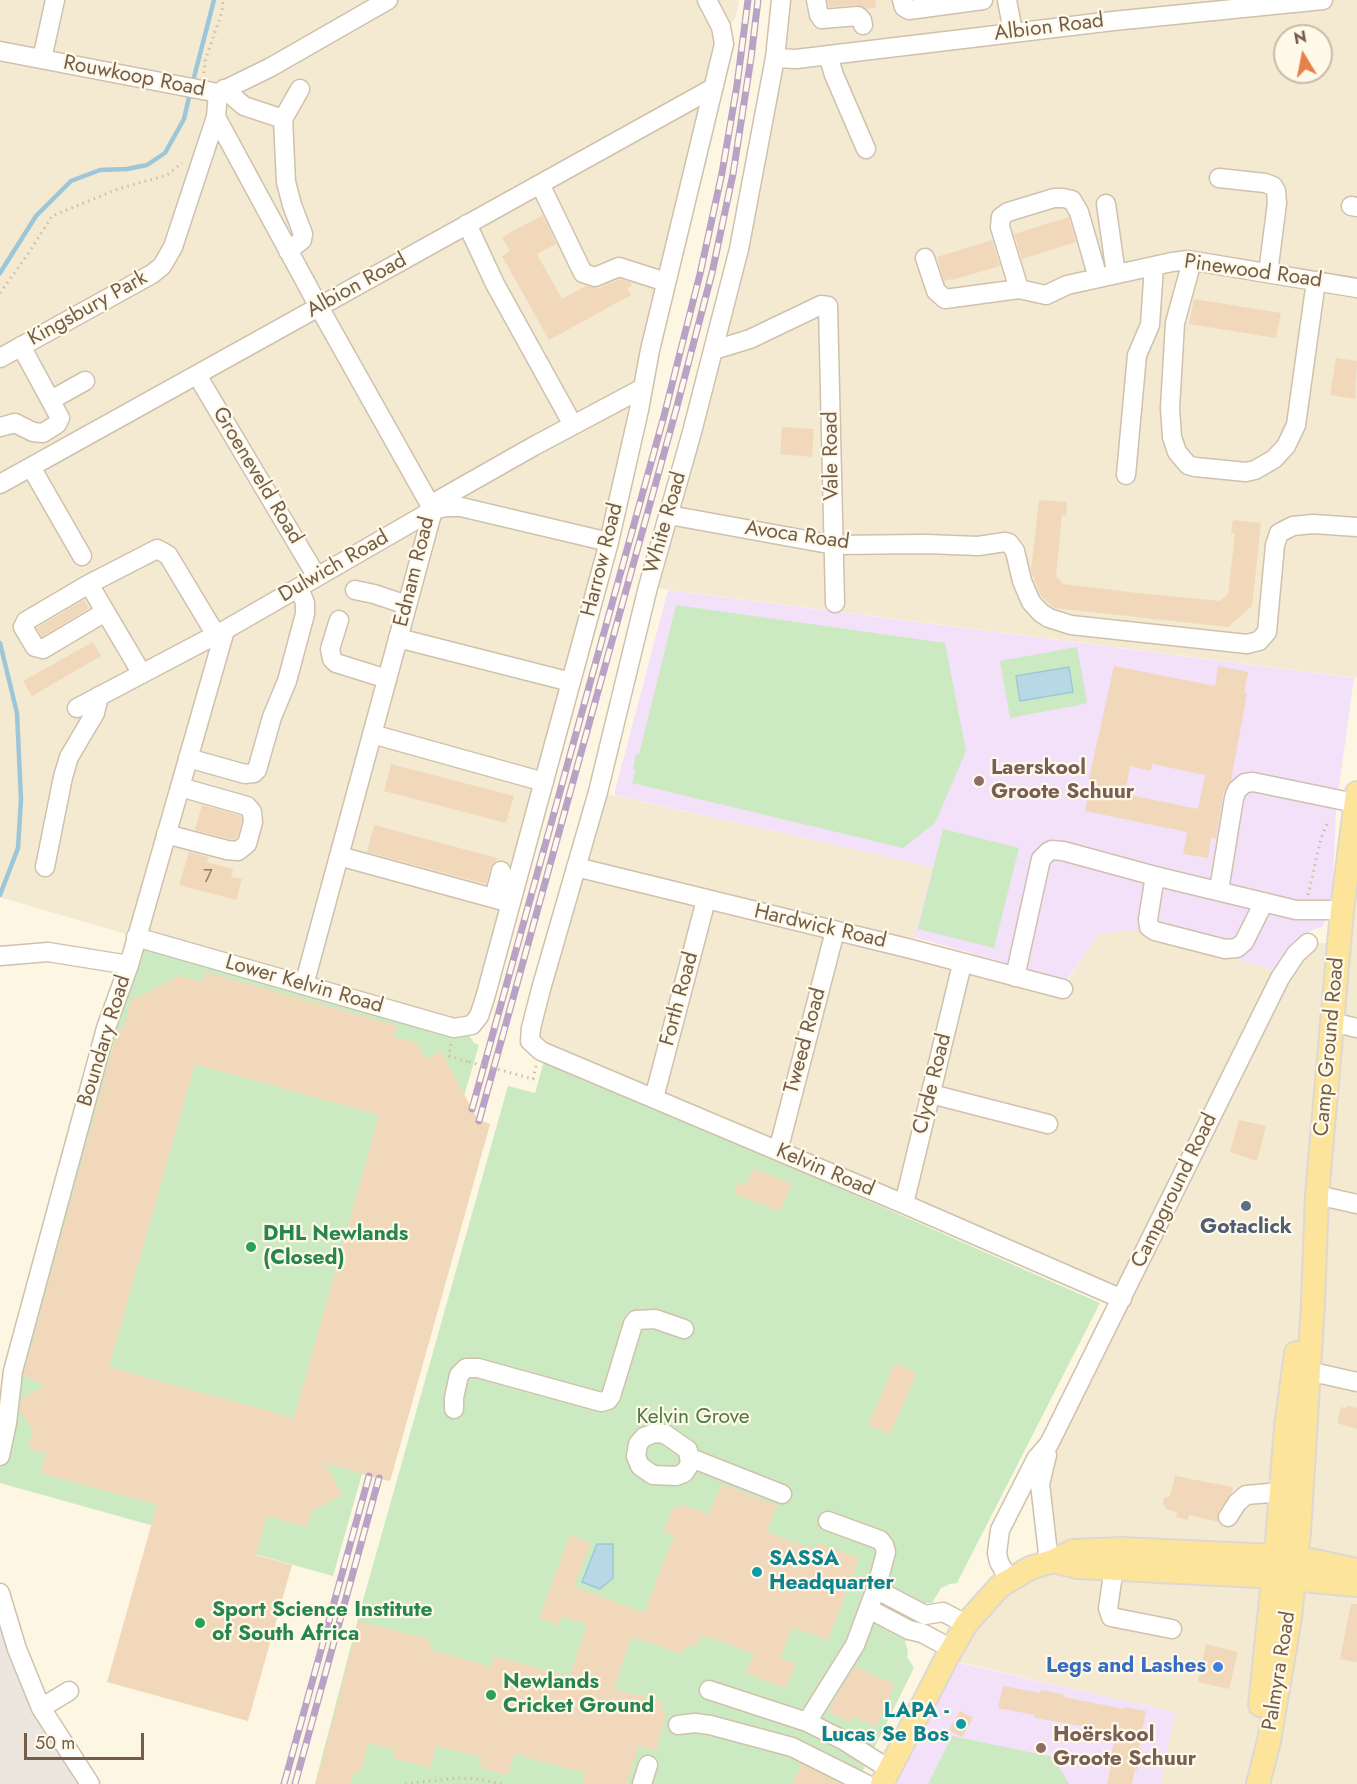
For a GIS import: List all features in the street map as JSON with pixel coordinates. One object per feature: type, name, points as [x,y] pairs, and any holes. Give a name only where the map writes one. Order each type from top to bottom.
[{"type":"main road","name":"Camp Ground Road","points":[[1285,1567],[1308,1371],[1315,1278],[1317,1196],[1342,910],[1353,848],[1356,798]]},
{"type":"main road","name":"Camp Ground Road","points":[[1285,1567],[1281,1492],[1290,1397],[1315,1229]]},
{"type":"main road","points":[[886,1777],[966,1624],[981,1606],[1009,1580],[1030,1568],[1073,1551],[1100,1549],[1285,1567],[1357,1585]]},
{"type":"main road","points":[[1051,1561],[1078,1567],[1285,1567],[1357,1570]]},
{"type":"main road","name":"Palmyra Road","points":[[1250,1784],[1263,1685],[1285,1567]]},
{"type":"main road","name":"Palmyra Road","points":[[1258,1784],[1269,1741],[1285,1567]]},
{"type":"street","points":[[42,59],[55,0]]},
{"type":"street","name":"Rouwkoop Road","points":[[0,51],[182,87],[215,91],[271,67],[388,0]]},
{"type":"street","name":"Harrow Road","points":[[472,1025],[479,1016],[485,998],[503,901],[544,782],[609,542],[666,282],[724,44],[724,34],[707,0]]},
{"type":"street","name":"White Road","points":[[530,1041],[541,989],[598,792],[648,587],[714,350],[739,249],[775,58],[781,0]]},
{"type":"street","points":[[816,0],[822,19],[858,16],[863,25]]},
{"type":"street","points":[[906,5],[959,4],[983,0]]},
{"type":"street","points":[[1007,0],[1019,32]]},
{"type":"street","points":[[1019,32],[1021,0]]},
{"type":"street","name":"Albion Road","points":[[775,58],[796,59],[1019,32],[1323,0]]},
{"type":"street","points":[[828,55],[834,75],[866,149]]},
{"type":"street","name":"Albion Road","points":[[0,484],[713,88]]},
{"type":"street","points":[[288,251],[302,240],[303,234],[286,182],[283,119],[300,89]]},
{"type":"street","points":[[216,117],[215,91],[244,106],[283,119]]},
{"type":"street","name":"Ednam Road","points":[[216,117],[432,508],[304,985]]},
{"type":"street","name":"Kingsbury Park","points":[[0,358],[152,274],[162,266],[173,247],[216,117]]},
{"type":"street","points":[[1219,178],[1265,183],[1273,186],[1276,191],[1277,203],[1268,273]]},
{"type":"street","points":[[540,184],[583,273],[595,277],[619,267],[666,282]]},
{"type":"street","points":[[925,258],[936,291],[945,299],[1019,289],[1000,226],[1001,218],[1008,212],[1054,198],[1072,200],[1076,205],[1098,278]]},
{"type":"street","points":[[1106,204],[1116,274]]},
{"type":"street","points":[[467,224],[495,284],[573,425]]},
{"type":"street","name":"Pinewood Road","points":[[1019,289],[1046,295],[1061,287],[1181,261],[1357,288]]},
{"type":"street","points":[[1192,261],[1175,323],[1170,408],[1172,436],[1177,452],[1188,465],[1195,467],[1246,472],[1255,470],[1274,459],[1286,446],[1296,425],[1316,280]]},
{"type":"street","points":[[1125,475],[1137,355],[1150,325],[1154,266]]},
{"type":"street","name":"Vale Road","points":[[714,350],[750,339],[820,305],[826,305],[830,309],[835,603]]},
{"type":"street","points":[[0,427],[15,423],[38,433],[54,427],[60,421],[60,416],[21,346]]},
{"type":"street","name":"Groeneveld Road","points":[[197,375],[317,577]]},
{"type":"street","points":[[51,400],[85,381]]},
{"type":"street","points":[[432,508],[573,425],[643,388]]},
{"type":"street","points":[[32,467],[82,556]]},
{"type":"street","name":"Dulwich Road","points":[[76,708],[221,632],[432,508],[461,507],[609,542]]},
{"type":"street","name":"Avoca Road","points":[[669,515],[834,545],[962,544],[978,546],[1000,542],[1009,543],[1015,551],[1022,581],[1031,602],[1041,613],[1064,624],[1247,644],[1259,641],[1267,632],[1275,544],[1279,532],[1293,526],[1313,524],[1357,527]]},
{"type":"street","points":[[105,612],[43,649],[35,647],[23,624],[148,552],[160,550],[168,555],[221,632]]},
{"type":"street","points":[[89,584],[142,674]]},
{"type":"street","points":[[188,758],[245,774],[254,773],[257,770],[272,717],[287,681],[305,614],[305,603],[299,588]]},
{"type":"street","points":[[355,590],[407,605]]},
{"type":"street","points":[[339,620],[330,649],[332,659],[336,663],[387,679]]},
{"type":"street","name":"Boundary Road","points":[[0,1456],[7,1423],[13,1371],[106,1028],[129,965],[221,632]]},
{"type":"street","points":[[398,638],[571,682]]},
{"type":"street","points":[[45,867],[69,757],[95,713],[99,696]]},
{"type":"street","points":[[372,734],[544,782]]},
{"type":"street","points":[[1219,890],[1234,798],[1237,790],[1245,783],[1253,782],[1356,798]]},
{"type":"street","points":[[166,834],[233,851],[245,847],[250,833],[253,822],[250,808],[180,787]]},
{"type":"street","points":[[1015,977],[1041,859],[1048,852],[1063,851],[1296,910],[1342,910]]},
{"type":"street","points":[[339,856],[503,901],[501,871]]},
{"type":"street","name":"Hardwick Road","points":[[576,867],[911,949],[1063,989]]},
{"type":"street","points":[[1155,876],[1148,919],[1149,927],[1155,931],[1225,949],[1237,948],[1245,942],[1264,902]]},
{"type":"street","name":"Forth Road","points":[[654,1098],[706,900]]},
{"type":"street","name":"Tweed Road","points":[[778,1151],[835,931]]},
{"type":"street","name":"Lower Kelvin Road","points":[[136,937],[454,1028],[472,1025]]},
{"type":"street","name":"Campground Road","points":[[1051,1561],[1040,1484],[1049,1444],[1280,978],[1296,954],[1308,943]]},
{"type":"street","points":[[1,956],[48,952],[129,965]]},
{"type":"street","name":"Clyde Road","points":[[904,1204],[962,964]]},
{"type":"street","points":[[1332,1022],[1357,1028]]},
{"type":"street","name":"Kelvin Road","points":[[530,1041],[541,1051],[1122,1299]]},
{"type":"street","points":[[931,1094],[1048,1124]]},
{"type":"street","points":[[1317,1196],[1357,1204]]},
{"type":"street","points":[[454,1409],[459,1375],[466,1368],[478,1368],[601,1402],[608,1400],[636,1320],[655,1319],[684,1329]]},
{"type":"street","points":[[1308,1371],[1357,1382]]},
{"type":"street","name":"Campground Road","points":[[1009,1580],[999,1562],[997,1553],[1000,1530],[1036,1459],[1049,1444]]},
{"type":"street","points":[[691,1458],[782,1494]]},
{"type":"street","points":[[1228,1517],[1246,1495],[1281,1492]]},
{"type":"street","points":[[807,1722],[855,1645],[886,1552],[883,1543],[878,1539],[828,1521]]},
{"type":"street","points":[[1114,1568],[1107,1608],[1109,1616],[1114,1619],[1172,1629]]},
{"type":"street","points":[[0,1593],[17,1649],[42,1707],[90,1784]]},
{"type":"street","points":[[872,1599],[887,1595],[925,1616],[943,1612],[966,1624]]},
{"type":"street","points":[[872,1599],[909,1630],[921,1633],[952,1648]]},
{"type":"street","points":[[709,1690],[807,1722],[843,1740],[886,1777]]},
{"type":"street","points":[[42,1707],[69,1691]]},
{"type":"street","points":[[678,1725],[710,1725],[792,1747],[866,1784]]},
{"type":"street","points":[[642,1784],[648,1765]]},
{"type":"path","points":[[215,91],[205,61],[222,12],[223,0]]},
{"type":"path","points":[[0,293],[52,216],[118,189],[167,175],[181,165],[185,158]]},
{"type":"path","points":[[1304,910],[1321,837],[1328,822]]},
{"type":"path","points":[[449,1056],[533,1079]]},
{"type":"path","points":[[405,1784],[458,1779],[478,1779],[502,1784]]},
{"type":"shaded area","points":[[0,0],[739,0],[736,16],[724,34],[639,410],[472,1025],[136,937],[0,897]]},
{"type":"shaded area","points":[[781,0],[1357,0],[1357,678],[648,587],[714,350]]},
{"type":"shaded area","name":"Laerskool Groote Schuur","points":[[668,590],[1354,678],[1336,808],[1332,907],[1322,927],[1309,931],[1272,970],[1145,929],[1099,934],[1067,980],[914,937],[933,867],[614,795]]},
{"type":"shaded area","points":[[598,792],[934,867],[911,949],[1062,989],[1099,934],[1145,929],[1272,970],[1280,978],[1308,943],[1339,943],[1357,793],[1357,1784],[1161,1784],[1174,1712],[946,1659],[966,1624],[1049,1562],[1040,1484],[1122,1299],[541,1051],[530,1035]]},
{"type":"shaded area","points":[[0,1593],[17,1649],[90,1784],[0,1784]]},
{"type":"shaded area","name":"Hoërskool Groote Schuur","points":[[959,1663],[1175,1712],[1161,1784],[897,1784],[934,1706]]},
{"type":"green space","points":[[676,605],[945,643],[966,751],[935,823],[903,848],[632,783],[636,770],[633,769],[636,754],[639,755]]},
{"type":"green space","points":[[1077,647],[1087,702],[1010,718],[1000,661]]},
{"type":"green space","points":[[943,829],[1019,848],[994,948],[918,929]]},
{"type":"green space","name":"DHL Newlands (Closed)","points":[[136,937],[464,1027],[474,1043],[479,1045],[464,1096],[478,1120],[490,1124],[390,1481],[362,1474],[333,1576],[0,1483],[0,1456],[7,1423]]},
{"type":"green space","name":"Kelvin Grove","points":[[545,1058],[1100,1303],[957,1583],[941,1588],[932,1603],[926,1603],[923,1607],[889,1601],[878,1621],[908,1637],[905,1643],[908,1650],[907,1657],[914,1668],[856,1784],[315,1784],[360,1611],[508,1086],[535,1093]]},
{"type":"green space","points":[[952,1736],[1053,1757],[1069,1784],[928,1784]]},
{"type":"water","points":[[1069,667],[1073,692],[1020,701],[1016,676]]},
{"type":"water","points":[[597,1544],[613,1544],[613,1578],[600,1589],[582,1582]]},
{"type":"building","points":[[827,0],[875,0],[876,8],[867,9],[857,5],[829,7]]},
{"type":"building","points":[[543,215],[556,244],[537,254],[562,299],[586,286],[599,288],[620,279],[630,282],[632,286],[627,288],[631,295],[549,340],[502,256],[510,251],[502,237]]},
{"type":"building","points":[[1069,217],[1076,242],[1022,259],[1014,234]]},
{"type":"building","points":[[992,240],[1000,266],[944,281],[937,257]]},
{"type":"building","points":[[1194,299],[1281,313],[1276,338],[1189,324]]},
{"type":"building","points":[[1336,358],[1357,361],[1355,399],[1330,395]]},
{"type":"building","points":[[782,427],[814,429],[812,457],[780,454]]},
{"type":"building","points":[[1039,500],[1067,502],[1066,516],[1062,515],[1056,576],[1063,584],[1137,593],[1220,601],[1228,594],[1235,534],[1231,533],[1233,520],[1261,523],[1252,606],[1228,627],[1054,608],[1041,596],[1031,571]]},
{"type":"building","points":[[84,600],[89,608],[42,637],[37,628]]},
{"type":"building","points":[[93,642],[101,656],[32,696],[23,681]]},
{"type":"building","points":[[1114,666],[1215,686],[1218,666],[1248,672],[1244,693],[1247,693],[1231,781],[1223,794],[1216,839],[1211,838],[1208,858],[1183,854],[1187,832],[1085,811],[1091,783],[1088,783]],"holes":[[[1152,764],[1205,775],[1198,809],[1125,794],[1130,766],[1151,771]]]},
{"type":"building","points":[[391,764],[514,796],[506,823],[384,791]]},
{"type":"building","points":[[202,805],[241,816],[242,821],[237,837],[229,839],[195,830]]},
{"type":"building","points":[[374,825],[497,858],[490,868],[486,884],[367,852]]},
{"type":"building","points":[[189,852],[208,857],[207,862],[233,869],[231,877],[242,879],[236,900],[179,885]]},
{"type":"building","name":"DHL Newlands (Closed)","points":[[205,972],[398,1026],[394,1037],[417,1043],[426,1059],[441,1051],[478,1120],[490,1124],[390,1481],[325,1463],[342,1495],[312,1511],[307,1527],[267,1516],[256,1555],[292,1565],[248,1721],[107,1682],[157,1505],[41,1473],[46,1453],[28,1448],[33,1432],[20,1410],[21,1399],[46,1386],[24,1376],[24,1373],[118,1029],[123,1030],[132,997],[136,998],[179,976],[202,982]],"holes":[[[195,1064],[379,1115],[294,1418],[109,1367]]]},
{"type":"building","points":[[1239,1120],[1266,1126],[1257,1161],[1230,1152]]},
{"type":"building","points":[[753,1168],[792,1184],[780,1211],[734,1194],[739,1182],[746,1185]]},
{"type":"building","points":[[895,1363],[917,1373],[890,1434],[868,1425]]},
{"type":"building","points":[[1347,1406],[1357,1408],[1357,1429],[1337,1423],[1341,1407],[1346,1408]]},
{"type":"building","points":[[1175,1476],[1233,1487],[1232,1493],[1218,1511],[1218,1522],[1189,1515],[1188,1520],[1176,1517],[1177,1512],[1166,1509],[1163,1504],[1164,1498],[1170,1496]]},
{"type":"building","points":[[721,1484],[777,1505],[767,1532],[815,1550],[818,1543],[859,1558],[828,1640],[792,1627],[780,1658],[796,1663],[786,1688],[746,1673],[754,1654],[706,1636],[705,1638],[701,1636],[696,1647],[689,1645],[688,1648],[685,1647],[683,1654],[632,1637],[614,1689],[664,1702],[661,1710],[666,1712],[656,1751],[638,1746],[627,1784],[583,1784],[585,1773],[514,1754],[508,1775],[479,1767],[482,1757],[436,1746],[431,1768],[393,1758],[395,1750],[368,1743],[360,1773],[354,1772],[350,1784],[316,1784],[359,1621],[431,1640],[429,1649],[491,1667],[494,1656],[569,1677],[587,1625],[562,1616],[559,1625],[539,1618],[570,1535],[591,1543],[574,1586],[644,1613],[674,1536],[663,1532],[673,1507],[679,1509],[681,1504],[709,1514]]},
{"type":"building","points":[[1351,1604],[1357,1604],[1357,1662],[1340,1659]]},
{"type":"building","name":"Legs and Lashes","points":[[1206,1644],[1238,1652],[1229,1689],[1198,1682]]},
{"type":"building","points":[[855,1667],[895,1684],[876,1727],[853,1717],[851,1723],[829,1713],[836,1696]]},
{"type":"building","points":[[1003,1686],[1040,1693],[1041,1690],[1063,1694],[1063,1697],[1146,1711],[1137,1770],[1135,1769],[1132,1784],[1107,1784],[1116,1732],[1035,1718],[1035,1715],[998,1708]]},
{"type":"building","name":"LAPA - Lucas Se Bos","points":[[960,1711],[973,1718],[962,1737],[949,1730]]},
{"type":"building","points":[[802,1764],[841,1784],[792,1784]]},
{"type":"waterway","points":[[192,85],[214,0]]},
{"type":"waterway","points":[[0,273],[36,216],[71,181],[100,170],[127,169],[147,165],[165,153],[184,119],[190,93]]},
{"type":"waterway","points":[[0,643],[17,713],[21,799],[18,848],[0,895]]},
{"type":"railway","points":[[472,1109],[664,416],[700,274],[722,173],[748,0]]},
{"type":"railway","points":[[479,1121],[712,273],[733,174],[758,0]]},
{"type":"railway","points":[[284,1784],[369,1476]]},
{"type":"railway","points":[[295,1784],[379,1478]]},
{"type":"place","name":"Laerskool Groote Schuur","points":[[979,781]]},
{"type":"place","name":"Gotaclick","points":[[1246,1206]]},
{"type":"place","name":"DHL Newlands (Closed)","points":[[251,1247]]},
{"type":"place","name":"SASSA Headquarter","points":[[757,1572]]},
{"type":"place","name":"Sport Science Institute of South Africa","points":[[200,1623]]},
{"type":"place","name":"Legs and Lashes","points":[[1218,1667]]},
{"type":"place","name":"Newlands Cricket Ground","points":[[491,1695]]},
{"type":"place","name":"LAPA - Lucas Se Bos","points":[[961,1724]]},
{"type":"place","name":"Hoërskool Groote Schuur","points":[[1041,1748]]}]
